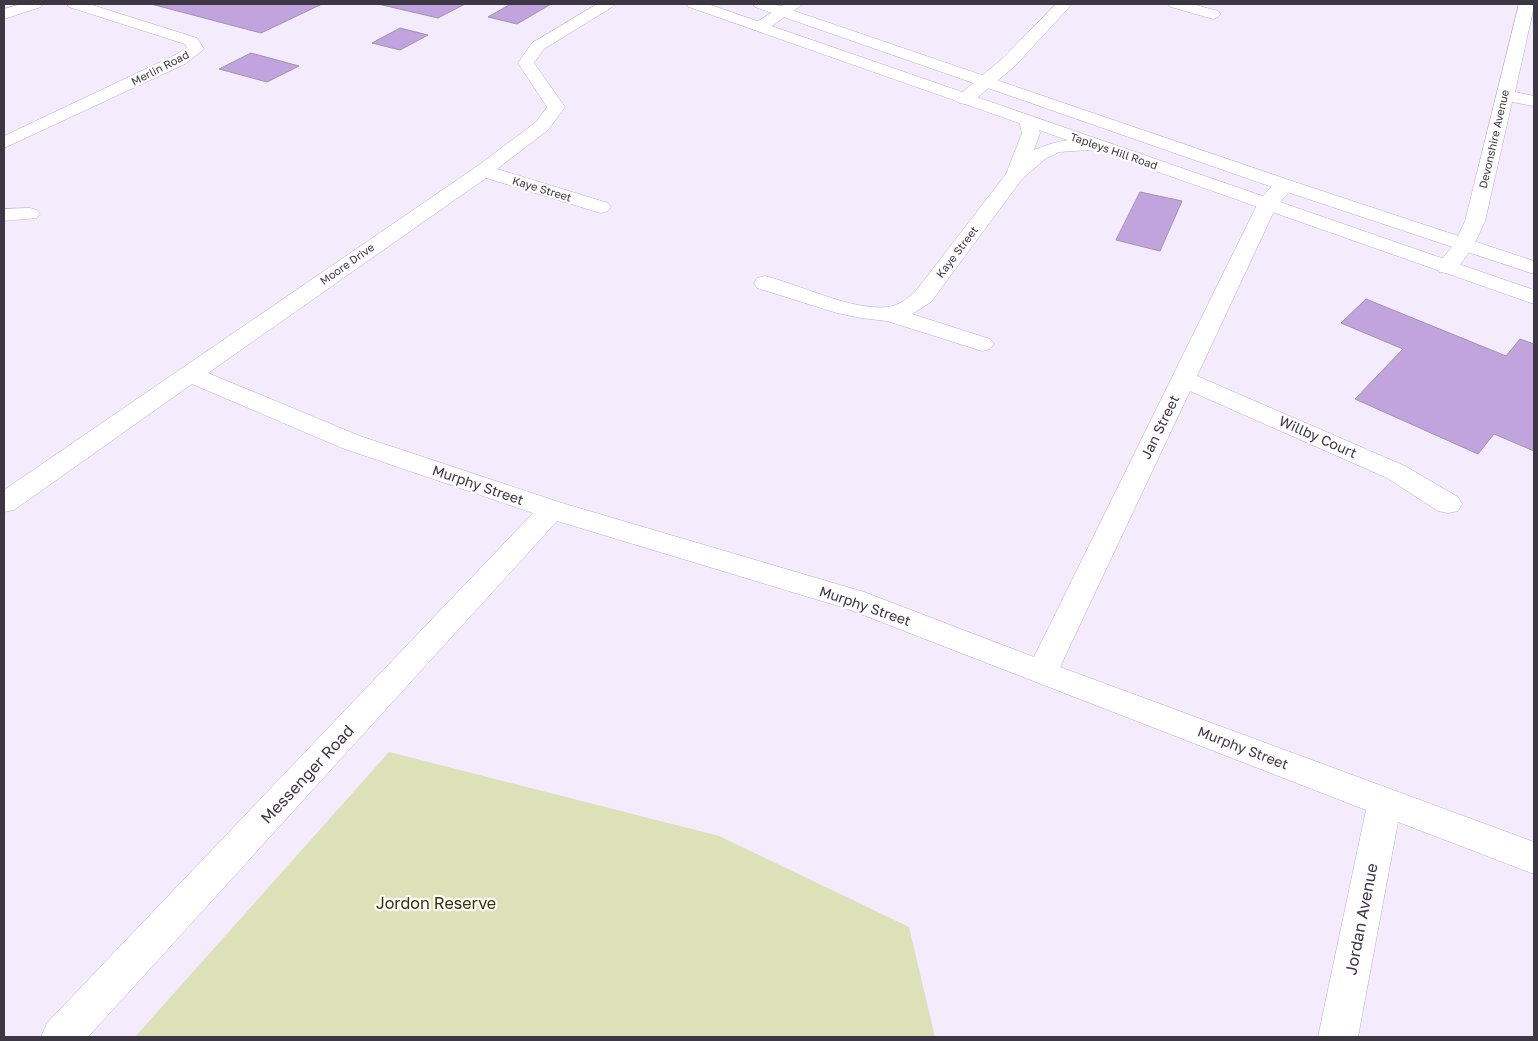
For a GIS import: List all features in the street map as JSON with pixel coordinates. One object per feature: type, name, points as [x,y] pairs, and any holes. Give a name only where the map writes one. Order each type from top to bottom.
[{"type":"street","points":[[4,14],[36,4]]},
{"type":"street","name":"Merlin Road","points":[[4,143],[179,60],[196,49],[191,41],[74,4]]},
{"type":"street","name":"Moore Drive","points":[[4,503],[482,171],[542,126],[556,107],[526,63],[538,46],[607,4]]},
{"type":"street","name":"Tapleys Hill Road","points":[[694,4],[1267,206],[1534,297]]},
{"type":"street","name":"Tapleys Hill Road","points":[[760,4],[789,8],[984,82],[1285,186],[1534,268]]},
{"type":"street","points":[[965,99],[1009,62],[1064,4]]},
{"type":"street","points":[[1176,4],[1213,14]]},
{"type":"street","name":"Devonshire Avenue","points":[[1447,267],[1464,245],[1475,221],[1527,4]]},
{"type":"street","points":[[760,27],[789,8]]},
{"type":"street","points":[[1505,95],[1534,101]]},
{"type":"street","name":"Kaye Street","points":[[1015,175],[1031,133],[1028,121]]},
{"type":"street","name":"Kaye Street","points":[[889,314],[908,309],[923,297],[1015,175],[1038,155],[1056,147],[1095,145]]},
{"type":"street","name":"Kaye Street","points":[[482,171],[601,207]]},
{"type":"street","name":"Jan Street","points":[[1042,673],[1267,206],[1285,186]]},
{"type":"street","points":[[4,215],[30,214]]},
{"type":"street","name":"Kaye Street","points":[[764,283],[863,312],[889,314],[982,344]]},
{"type":"street","name":"Murphy Street","points":[[188,374],[351,442],[552,510],[854,600],[1042,673],[1534,858]]},
{"type":"street","name":"Willby Court","points":[[1184,379],[1396,472],[1448,504]]},
{"type":"street","name":"Messenger Road","points":[[61,1037],[552,510]]},
{"type":"street","name":"Jordan Avenue","points":[[1338,1037],[1385,802]]},
{"type":"green space","name":"Jordon Reserve","points":[[389,752],[719,836],[909,927],[935,1037],[135,1037]]},
{"type":"building","points":[[151,4],[322,4],[261,33]]},
{"type":"building","points":[[378,4],[465,4],[438,18]]},
{"type":"building","points":[[511,4],[551,4],[517,24],[488,17]]},
{"type":"building","points":[[400,28],[428,35],[400,50],[372,43]]},
{"type":"building","points":[[251,53],[299,66],[267,82],[219,69]]},
{"type":"building","points":[[1140,192],[1182,201],[1160,251],[1116,240]]},
{"type":"building","points":[[1366,299],[1506,356],[1520,339],[1534,344],[1534,451],[1494,434],[1478,454],[1355,399],[1403,349],[1341,323]]}]
